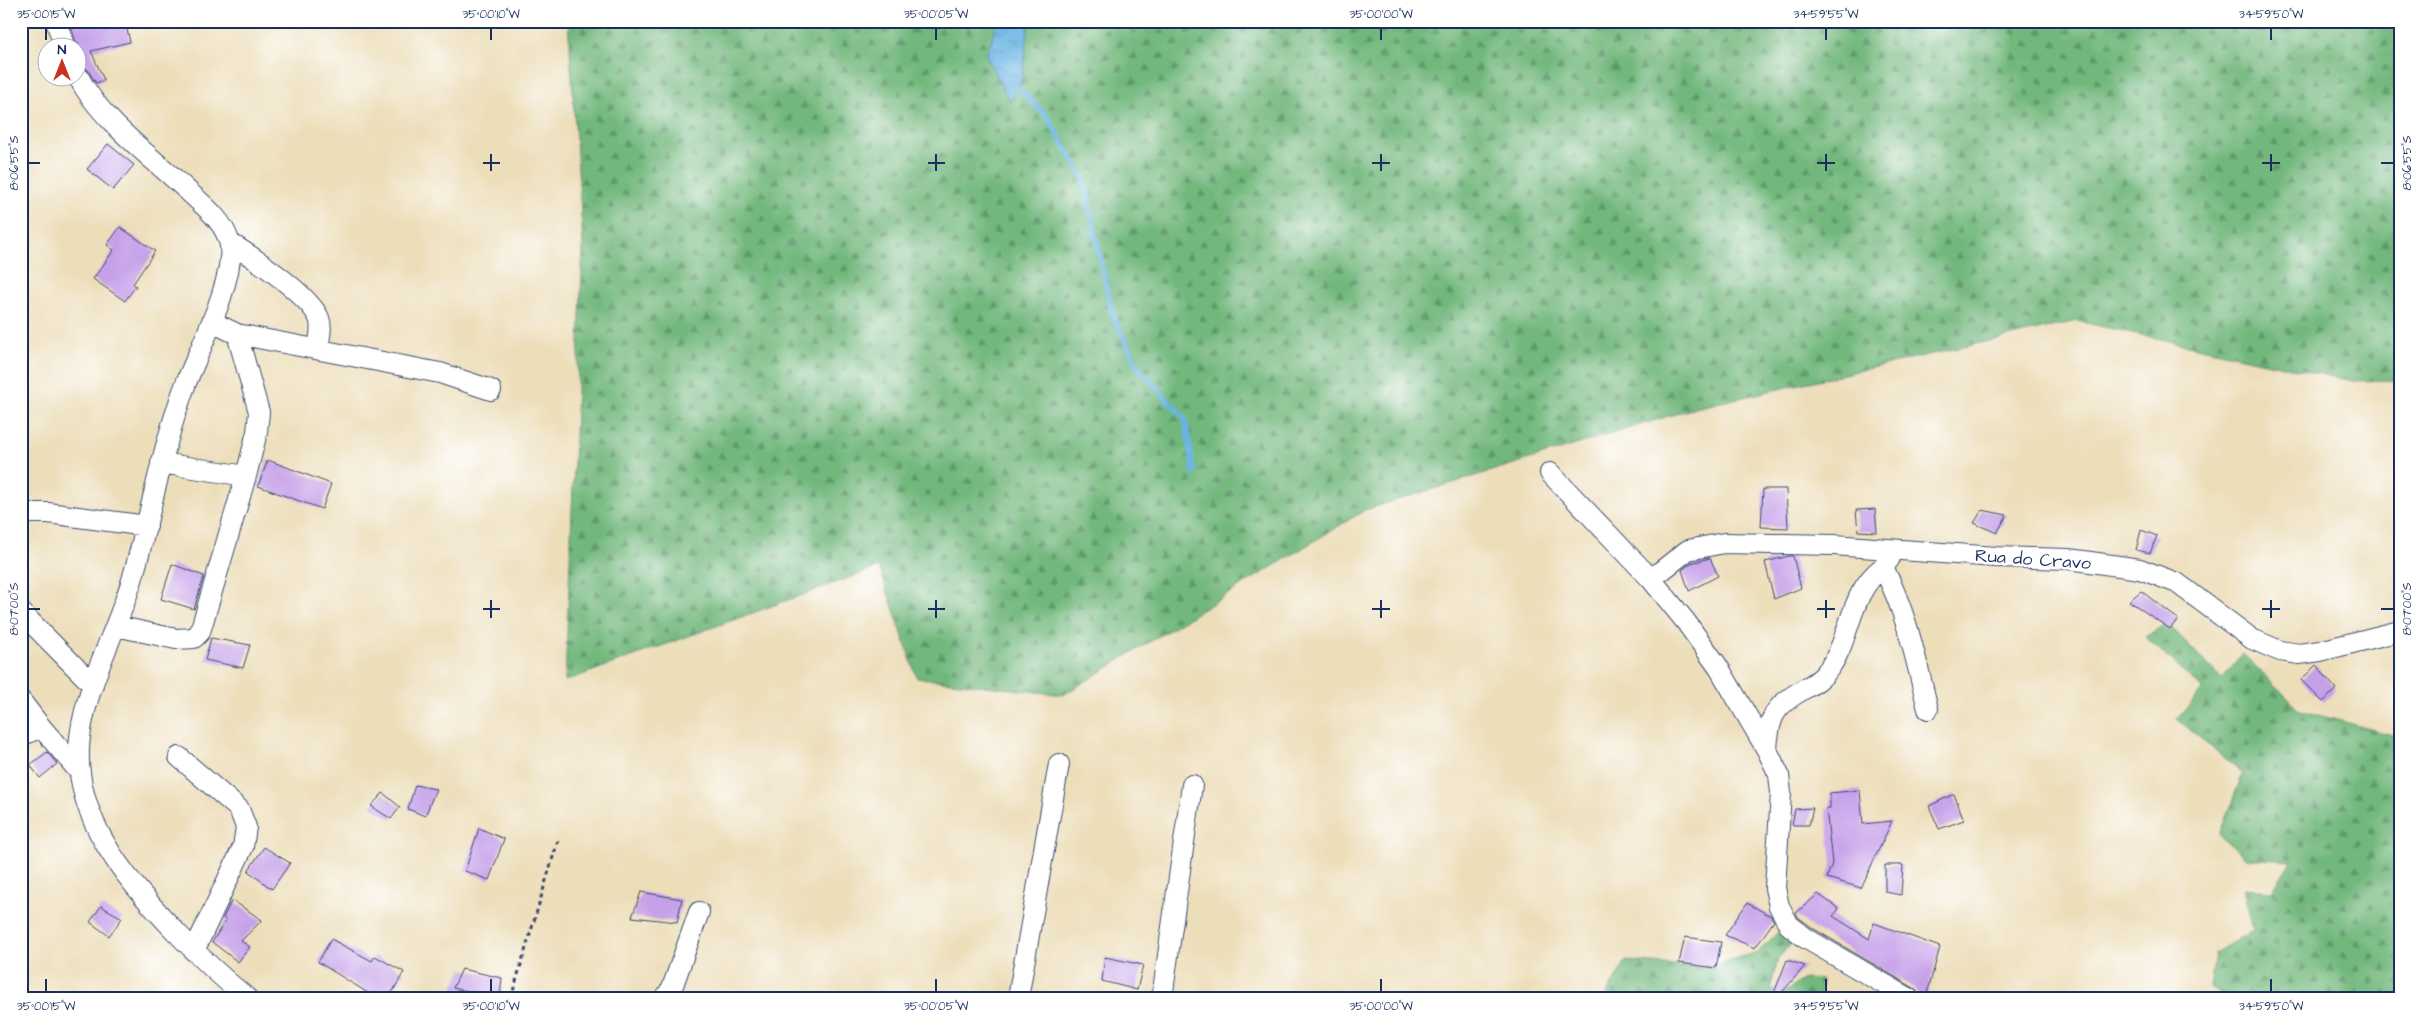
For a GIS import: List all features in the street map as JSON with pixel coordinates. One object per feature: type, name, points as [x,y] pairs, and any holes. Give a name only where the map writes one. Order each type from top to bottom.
[{"type":"street","points":[[56,21],[62,38]]},
{"type":"street","points":[[83,88],[110,121],[210,212],[224,230],[230,243],[227,274],[212,322],[186,384],[161,463],[147,526],[131,582],[116,626],[92,685],[80,739],[78,770],[95,825],[111,856],[142,898],[194,951],[247,998]]},
{"type":"street","points":[[230,243],[252,257],[298,294],[314,311],[319,319],[321,329],[318,349]]},
{"type":"street","points":[[212,322],[237,334],[440,373],[491,390]]},
{"type":"street","points":[[116,626],[176,639],[194,638],[200,632],[257,432],[259,412],[237,334]]},
{"type":"street","points":[[161,463],[246,476]]},
{"type":"street","points":[[1550,473],[1651,579],[1686,622],[1719,668],[1767,750],[1779,775],[1781,793],[1774,888],[1779,906],[1789,925],[1806,939],[1908,998]]},
{"type":"street","points":[[21,513],[48,513],[147,526]]},
{"type":"street","name":"Rua do Cravo","points":[[1651,579],[1688,550],[1701,546],[1763,543],[1834,545],[1996,557],[2069,559],[2140,569],[2176,583],[2252,640],[2280,651],[2299,654],[2320,651],[2400,631]]},
{"type":"street","points":[[1767,750],[1769,725],[1777,708],[1788,698],[1814,684],[1826,672],[1835,659],[1854,607],[1864,586],[1883,568],[1895,550]]},
{"type":"street","points":[[1883,568],[1897,595],[1910,632],[1928,709]]},
{"type":"street","points":[[21,612],[92,685]]},
{"type":"street","points":[[21,701],[78,770]]},
{"type":"street","points":[[21,736],[41,727]]},
{"type":"street","points":[[179,757],[239,809],[246,826],[243,847],[194,951]]},
{"type":"street","points":[[1018,998],[1059,764]]},
{"type":"street","points":[[1162,998],[1192,785]]},
{"type":"street","points":[[665,998],[672,988],[699,912]]},
{"type":"path","points":[[511,998],[559,838]]},
{"type":"green space","points":[[568,21],[2400,21],[2400,380],[2352,381],[2077,321],[1695,408],[1365,510],[1063,695],[917,678],[879,567],[565,681],[583,244]]},
{"type":"green space","points":[[2167,623],[2222,679],[2243,654],[2300,710],[2400,737],[2400,998],[2229,998],[2210,987],[2215,953],[2253,930],[2243,889],[2272,891],[2291,861],[2246,858],[2219,835],[2243,773],[2177,719],[2203,689],[2145,637]]},
{"type":"green space","points":[[1780,930],[1791,944],[1778,958],[1770,990],[1786,991],[1805,978],[1822,980],[1820,998],[1604,998],[1626,961],[1716,968],[1727,961],[1758,952]]},
{"type":"water","points":[[998,21],[1029,21],[1022,79],[1010,102],[986,55]]},
{"type":"building","points":[[69,21],[125,21],[130,42],[91,51],[104,80],[96,83],[88,70],[88,38],[75,38]]},
{"type":"building","points":[[108,144],[134,165],[113,190],[87,169]]},
{"type":"building","points":[[120,227],[155,251],[133,284],[136,286],[125,301],[93,279],[114,250],[107,245]]},
{"type":"building","points":[[268,460],[331,484],[322,509],[258,486]]},
{"type":"building","points":[[1763,489],[1786,489],[1788,528],[1761,527]]},
{"type":"building","points":[[1875,509],[1877,532],[1858,531],[1856,510]]},
{"type":"building","points":[[1982,510],[2007,515],[1997,533],[1974,523]]},
{"type":"building","points":[[2141,530],[2157,536],[2150,553],[2136,550]]},
{"type":"building","points":[[1793,556],[1801,588],[1774,599],[1765,562]]},
{"type":"building","points":[[1710,558],[1718,576],[1689,591],[1682,570],[1691,563]]},
{"type":"building","points":[[172,564],[204,576],[194,609],[161,599]]},
{"type":"building","points":[[2141,591],[2178,619],[2170,629],[2129,601]]},
{"type":"building","points":[[211,638],[250,645],[243,668],[205,660]]},
{"type":"building","points":[[2316,665],[2336,689],[2323,702],[2301,680]]},
{"type":"building","points":[[47,752],[57,764],[40,778],[30,765]]},
{"type":"building","points":[[415,785],[436,789],[425,816],[408,809]]},
{"type":"building","points":[[1860,790],[1863,824],[1892,821],[1861,888],[1827,878],[1832,863],[1826,808],[1830,808],[1830,793]]},
{"type":"building","points":[[383,793],[400,807],[391,819],[371,806]]},
{"type":"building","points":[[1954,794],[1964,820],[1939,829],[1929,806]]},
{"type":"building","points":[[1813,808],[1809,825],[1792,825],[1795,809]]},
{"type":"building","points":[[479,828],[504,839],[489,880],[465,871]]},
{"type":"building","points":[[264,847],[290,863],[272,889],[248,871]]},
{"type":"building","points":[[1885,865],[1903,865],[1901,895],[1885,892]]},
{"type":"building","points":[[641,892],[682,899],[677,922],[632,917]]},
{"type":"building","points":[[1818,894],[1839,909],[1833,916],[1869,939],[1874,923],[1940,947],[1926,998],[1919,995],[1914,988],[1814,929],[1798,917],[1796,913]]},
{"type":"building","points":[[232,900],[262,920],[241,941],[250,947],[238,962],[212,942],[226,920],[223,918]]},
{"type":"building","points":[[1747,903],[1771,916],[1774,921],[1755,948],[1725,935]]},
{"type":"building","points":[[101,906],[122,918],[109,936],[90,922]]},
{"type":"building","points":[[1685,937],[1721,942],[1716,968],[1679,963]]},
{"type":"building","points":[[331,939],[372,961],[375,956],[404,972],[389,998],[376,998],[318,962]]},
{"type":"building","points":[[1105,957],[1143,965],[1137,990],[1102,981]]},
{"type":"building","points":[[1787,960],[1805,966],[1777,998],[1772,998]]},
{"type":"building","points":[[462,969],[502,978],[500,998],[453,988]]},
{"type":"waterway","points":[[1012,82],[1046,115],[1083,177],[1112,314],[1139,369],[1185,419],[1194,473]]}]
